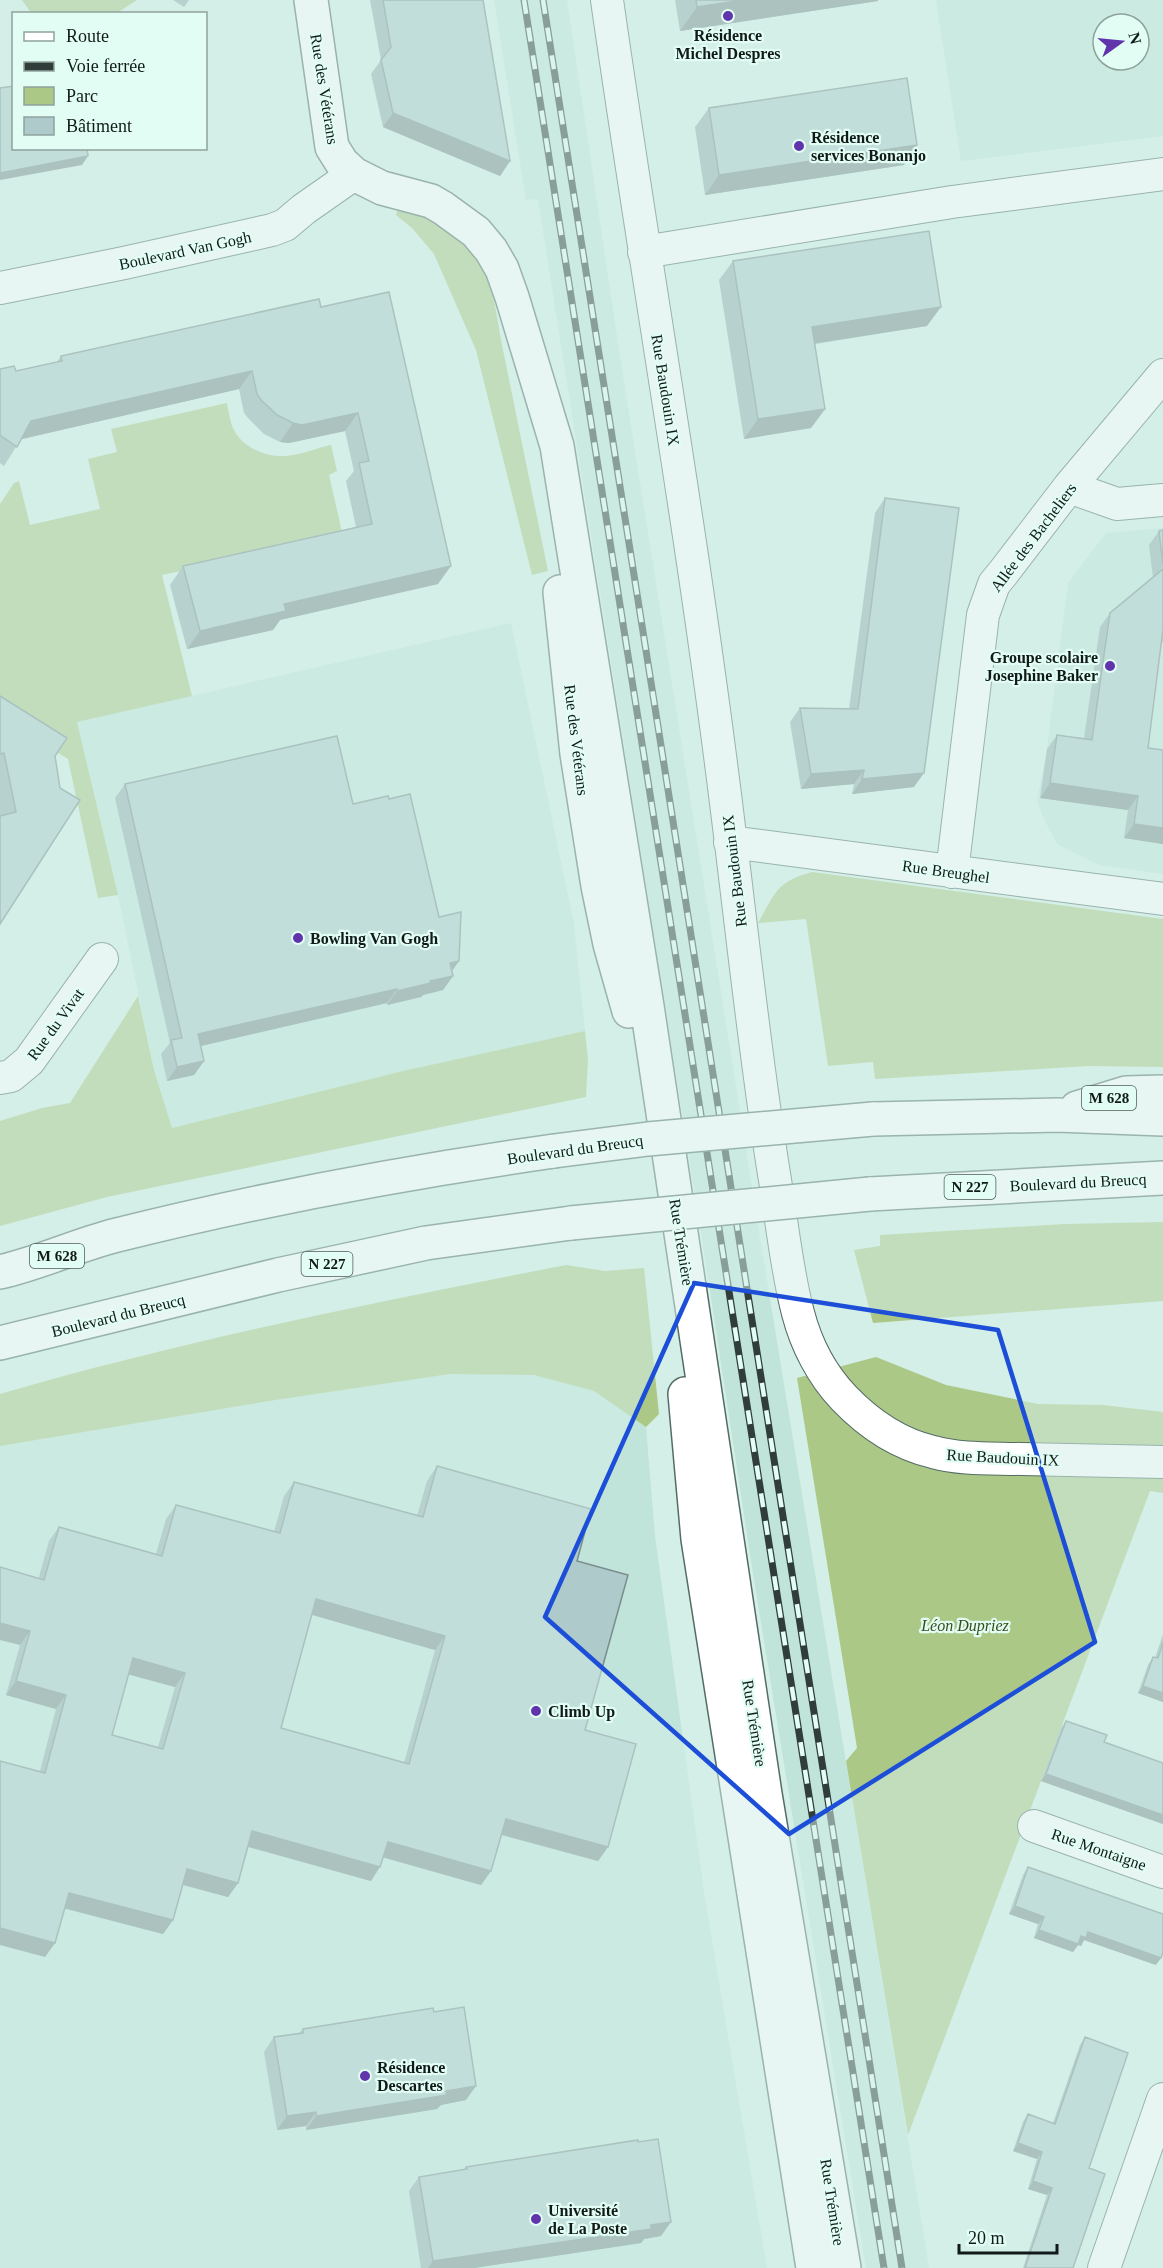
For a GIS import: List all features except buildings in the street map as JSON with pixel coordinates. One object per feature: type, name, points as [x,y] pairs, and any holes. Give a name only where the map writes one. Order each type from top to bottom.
[{"type":"main road","name":"Rue des Vétérans","points":[[311,0],[332,147],[342,163],[354,174],[382,188],[431,201],[463,220],[476,231],[491,250],[512,297],[529,417],[545,495],[562,602],[577,753],[598,886],[610,945],[630,1012],[664,1178]]},
{"type":"main road","name":"M 628","points":[[1058,1114],[1126,1093],[1163,1092]]},
{"type":"main road","name":"Boulevard du Breucq","points":[[0,1272],[30,1265],[113,1236],[266,1199],[430,1169],[659,1137],[873,1119],[1058,1114],[1163,1119]]},
{"type":"main road","name":"Rue Trémière","points":[[664,1178],[698,1539],[813,2268]]},
{"type":"main road","name":"Rue Trémière","points":[[664,1178],[844,2268]]},
{"type":"main road","name":"Boulevard du Breucq","points":[[0,1343],[278,1275],[426,1243],[571,1223],[870,1194],[1163,1178]]},
{"type":"main road","points":[[1070,1182],[1163,1190]]},
{"type":"main road","points":[[0,1249],[113,1236]]},
{"type":"street","name":"Rue Baudouin IX","points":[[607,0],[704,641],[757,1066],[797,1312],[806,1340],[820,1366],[842,1396],[880,1429],[904,1442],[932,1452],[984,1458],[1163,1462]]},
{"type":"street","name":"Boulevard Van Gogh","points":[[0,288],[136,261],[272,230],[285,225],[304,208],[354,174]]},
{"type":"street","points":[[644,252],[952,202],[1163,174]]},
{"type":"street","name":"Allée des Bacheliers","points":[[951,872],[983,615],[994,584],[1069,487],[1163,375]]},
{"type":"street","points":[[1069,487],[1117,504],[1163,500]]},
{"type":"street","name":"Rue Breughel","points":[[730,842],[1163,899]]},
{"type":"street","name":"Rue du Vivat","points":[[0,1078],[11,1076],[29,1061],[102,958]]},
{"type":"street","name":"Rue Montaigne","points":[[1034,1826],[1163,1872]]},
{"type":"street","points":[[1104,2268],[1163,2099]]},
{"type":"highlighted area","points":[[694,1283],[998,1330],[1095,1642],[789,1834],[545,1617]]},
{"type":"shaded area","points":[[494,0],[567,0],[620,357],[761,1244],[929,2268],[866,2268],[751,1561],[538,199],[526,200]]},
{"type":"shaded area","points":[[936,0],[1163,0],[1163,136],[961,161]]},
{"type":"shaded area","name":"Groupe scolaire Josephine Baker","points":[[1163,528],[1163,874],[1099,865],[1057,844],[1037,800],[1047,749],[1068,583],[1106,533]]},
{"type":"shaded area","points":[[511,623],[574,924],[585,1031],[403,1071],[172,1128],[154,1070],[118,895],[77,722]]},
{"type":"shaded area","points":[[450,1374],[534,1375],[594,1391],[646,1427],[655,1536],[705,1899],[767,2268],[0,2268],[0,1446],[269,1401]]},
{"type":"green space","points":[[22,0],[137,0],[119,12],[31,12]]},
{"type":"green space","points":[[398,209],[424,216],[461,237],[491,283],[548,571],[532,575],[476,350],[434,254],[412,228],[396,215]]},
{"type":"green space","points":[[227,403],[232,426],[236,433],[241,440],[254,449],[270,455],[286,456],[331,445],[337,471],[329,475],[342,532],[341,537],[162,575],[192,696],[77,722],[118,895],[98,898],[68,759],[0,717],[0,504],[14,483],[19,481],[30,525],[100,509],[88,459],[117,452],[111,429]]},
{"type":"green space","points":[[812,872],[1163,919],[1163,1067],[1088,1066],[875,1079],[873,1062],[828,1066],[806,919],[758,923],[784,884]]},
{"type":"green space","points":[[138,996],[154,1070],[172,1128],[403,1071],[585,1031],[588,1060],[586,1097],[107,1197],[0,1226],[0,1121],[42,1108],[70,1103]]},
{"type":"green space","points":[[1163,1222],[1163,1301],[873,1323],[854,1250],[880,1246],[880,1235],[1065,1224]]},
{"type":"green space","points":[[566,1265],[605,1271],[644,1268],[659,1414],[646,1427],[594,1391],[534,1375],[450,1374],[269,1401],[0,1446],[0,1394],[211,1339]]},
{"type":"green space","name":"Léon Dupriez","points":[[876,1357],[946,1385],[1038,1404],[1103,1405],[1163,1412],[1163,1493],[1150,1491],[908,2135],[846,1761],[857,1748],[797,1378]]},
{"type":"railway","points":[[524,0],[884,2268]]},
{"type":"railway","points":[[543,0],[902,2268]]},
{"type":"place","name":"Résidence Michel Despres","points":[[728,16]]},
{"type":"place","name":"Résidence services Bonanjo","points":[[799,146]]},
{"type":"place","name":"Groupe scolaire Josephine Baker","points":[[1110,666]]},
{"type":"place","name":"Bowling Van Gogh","points":[[298,938]]},
{"type":"place","name":"Climb Up","points":[[536,1711]]},
{"type":"place","name":"Résidence Descartes","points":[[365,2076]]},
{"type":"place","name":"Université de La Poste","points":[[536,2219]]}]
